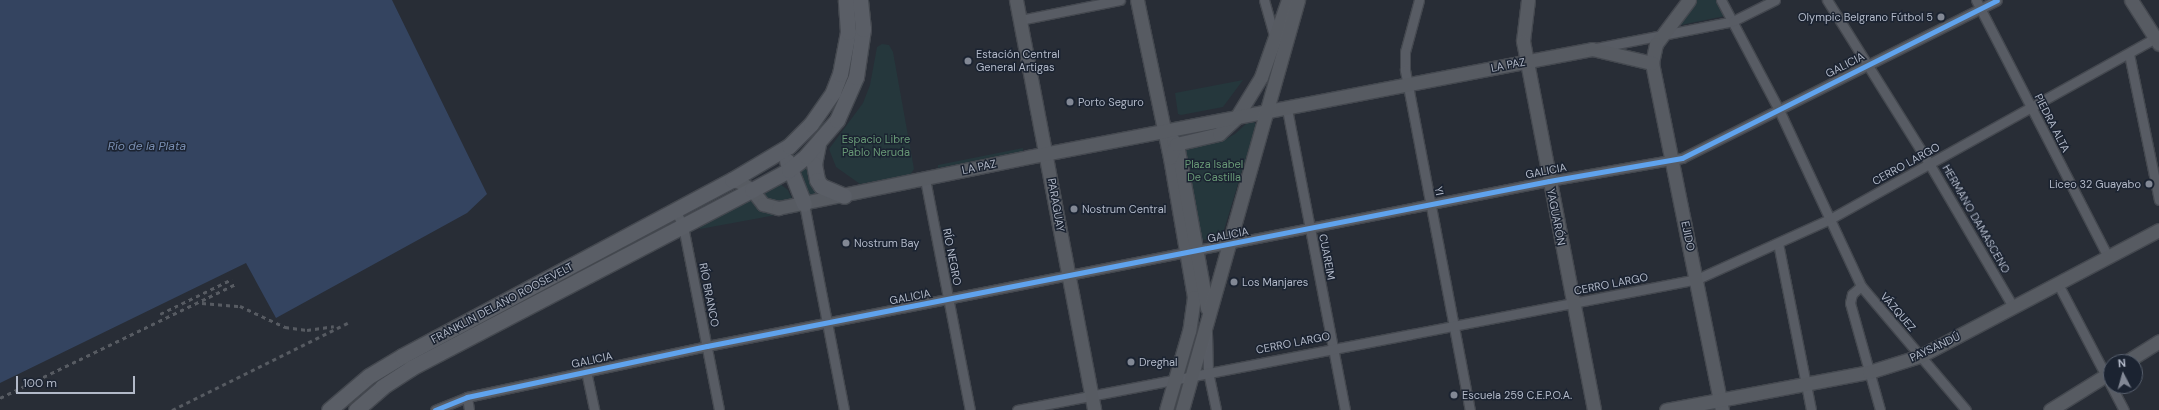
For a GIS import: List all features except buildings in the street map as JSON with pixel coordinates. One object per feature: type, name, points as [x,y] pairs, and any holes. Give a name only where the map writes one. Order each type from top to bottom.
[{"type":"main road","name":"FRANKLIN DELANO ROOSEVELT","points":[[334,408],[369,376],[402,356],[732,180],[789,146],[815,119],[833,92],[840,74],[848,32],[846,0]]},
{"type":"main road","points":[[844,196],[821,186],[817,180],[814,164],[818,144],[836,120],[856,77],[863,29],[860,0]]},
{"type":"main road","name":"FRANKLIN DELANO ROOSEVELT","points":[[356,410],[382,387],[410,368],[789,170],[818,144]]},
{"type":"main road","points":[[789,146],[789,170],[804,204]]},
{"type":"street","name":"PARAGUAY","points":[[1016,0],[1047,153],[1094,410]]},
{"type":"street","points":[[1020,20],[1120,0]]},
{"type":"street","points":[[1137,0],[1170,158],[1193,252],[1205,289],[1208,372],[1216,410]]},
{"type":"street","points":[[1264,0],[1275,40]]},
{"type":"street","points":[[1176,144],[1219,134],[1236,118],[1261,77],[1288,0]]},
{"type":"street","points":[[1182,410],[1228,245],[1268,112],[1298,0]]},
{"type":"street","name":"YI","points":[[1419,0],[1405,52],[1407,85],[1470,410]]},
{"type":"street","name":"YAGUARÓN","points":[[1528,0],[1523,28],[1527,62],[1594,410]]},
{"type":"street","name":"EJIDO","points":[[1689,0],[1664,36],[1656,44],[1652,62],[1671,159],[1698,280],[1721,405]]},
{"type":"street","name":"VÁZQUEZ","points":[[1722,0],[1779,110],[1861,286],[1966,410]]},
{"type":"street","name":"LA PAZ","points":[[732,180],[740,182],[752,190],[763,204],[770,207],[778,208],[804,204],[1047,153],[1287,109],[1664,36],[1733,21],[1775,0]]},
{"type":"street","name":"HERMANO DAMASCENO","points":[[1827,0],[1867,66],[1930,164],[2014,308]]},
{"type":"street","name":"GALICIA","points":[[436,410],[466,397],[707,346],[1193,252],[1549,181],[1682,158],[1867,66],[1978,4],[1997,0]]},
{"type":"street","points":[[2131,0],[2158,40]]},
{"type":"street","name":"PIEDRA ALTA","points":[[1978,4],[2108,257]]},
{"type":"street","name":"CERRO LARGO","points":[[1017,410],[1453,325],[1698,280],[1830,219],[2129,54],[2158,40]]},
{"type":"street","points":[[1592,49],[1652,62]]},
{"type":"street","points":[[2129,54],[2159,200]]},
{"type":"street","name":"CUAREIM","points":[[1287,109],[1345,410]]},
{"type":"street","points":[[1164,131],[1176,144],[1193,252],[1194,297],[1193,312],[1166,410]]},
{"type":"street","points":[[1170,158],[1176,144]]},
{"type":"street","name":"RÍO NEGRO","points":[[925,179],[970,410]]},
{"type":"street","points":[[804,204],[844,410]]},
{"type":"street","name":"RÍO BRANCO","points":[[675,210],[683,226],[719,410]]},
{"type":"street","name":"PAYSANDÚ","points":[[1666,410],[1721,405],[1806,384],[1869,372],[1920,356],[2014,308],[2159,230]]},
{"type":"street","points":[[1778,244],[1811,410]]},
{"type":"street","points":[[2058,284],[2103,364]]},
{"type":"street","points":[[1861,286],[1852,294],[1850,303],[1880,410]]},
{"type":"street","points":[[2139,354],[2159,341]]},
{"type":"street","points":[[586,371],[594,410]]},
{"type":"street","points":[[2050,410],[2103,376]]},
{"type":"street","points":[[2117,394],[2124,410]]},
{"type":"street","points":[[466,397],[469,410]]},
{"type":"green space","points":[[1695,0],[1718,0],[1725,16],[1681,25],[1680,21]]},
{"type":"green space","name":"Espacio Libre Pablo Neruda","points":[[882,44],[889,45],[893,52],[914,169],[910,175],[860,184],[836,167],[829,149],[863,103],[870,85],[877,47]]},
{"type":"green space","points":[[1243,80],[1223,107],[1181,115],[1178,114],[1175,93]]},
{"type":"green space","name":"Plaza Isabel De Castilla","points":[[1254,121],[1256,125],[1224,230],[1213,239],[1200,240],[1183,150],[1224,140],[1235,134],[1247,123]]},
{"type":"green space","points":[[1023,148],[1023,152],[938,168],[938,165]]},
{"type":"green space","points":[[809,164],[828,195],[809,198],[800,173]]},
{"type":"green space","points":[[780,184],[788,190],[792,199],[786,203],[767,200],[761,192]]},
{"type":"green space","points":[[750,199],[762,210],[776,215],[700,229],[699,227]]},
{"type":"water","name":"Río de la Plata","points":[[0,0],[392,0],[487,194],[467,213],[276,318],[246,263],[0,383]]},
{"type":"railway","points":[[160,314],[232,279]]},
{"type":"railway","points":[[0,398],[236,284]]},
{"type":"railway","points":[[202,303],[240,306],[285,327],[307,330],[334,326]]},
{"type":"railway","points":[[172,410],[351,321]]},
{"type":"cycle path","points":[[435,410],[467,397],[707,346],[1549,181],[1682,158],[1997,0]]},
{"type":"place","name":"Olympic Belgrano Fútbol 5","points":[[1941,17]]},
{"type":"place","name":"Estación Central General Artigas","points":[[968,61]]},
{"type":"place","name":"Porto Seguro","points":[[1070,102]]},
{"type":"place","name":"Liceo 32 Guayabo","points":[[2149,184]]},
{"type":"place","name":"Nostrum Central","points":[[1074,209]]},
{"type":"place","name":"Nostrum Bay","points":[[846,243]]},
{"type":"place","name":"Los Manjares","points":[[1234,282]]},
{"type":"place","name":"Dreghal","points":[[1131,362]]},
{"type":"place","name":"Escuela 259 C.E.P.O.A.","points":[[1454,395]]}]
